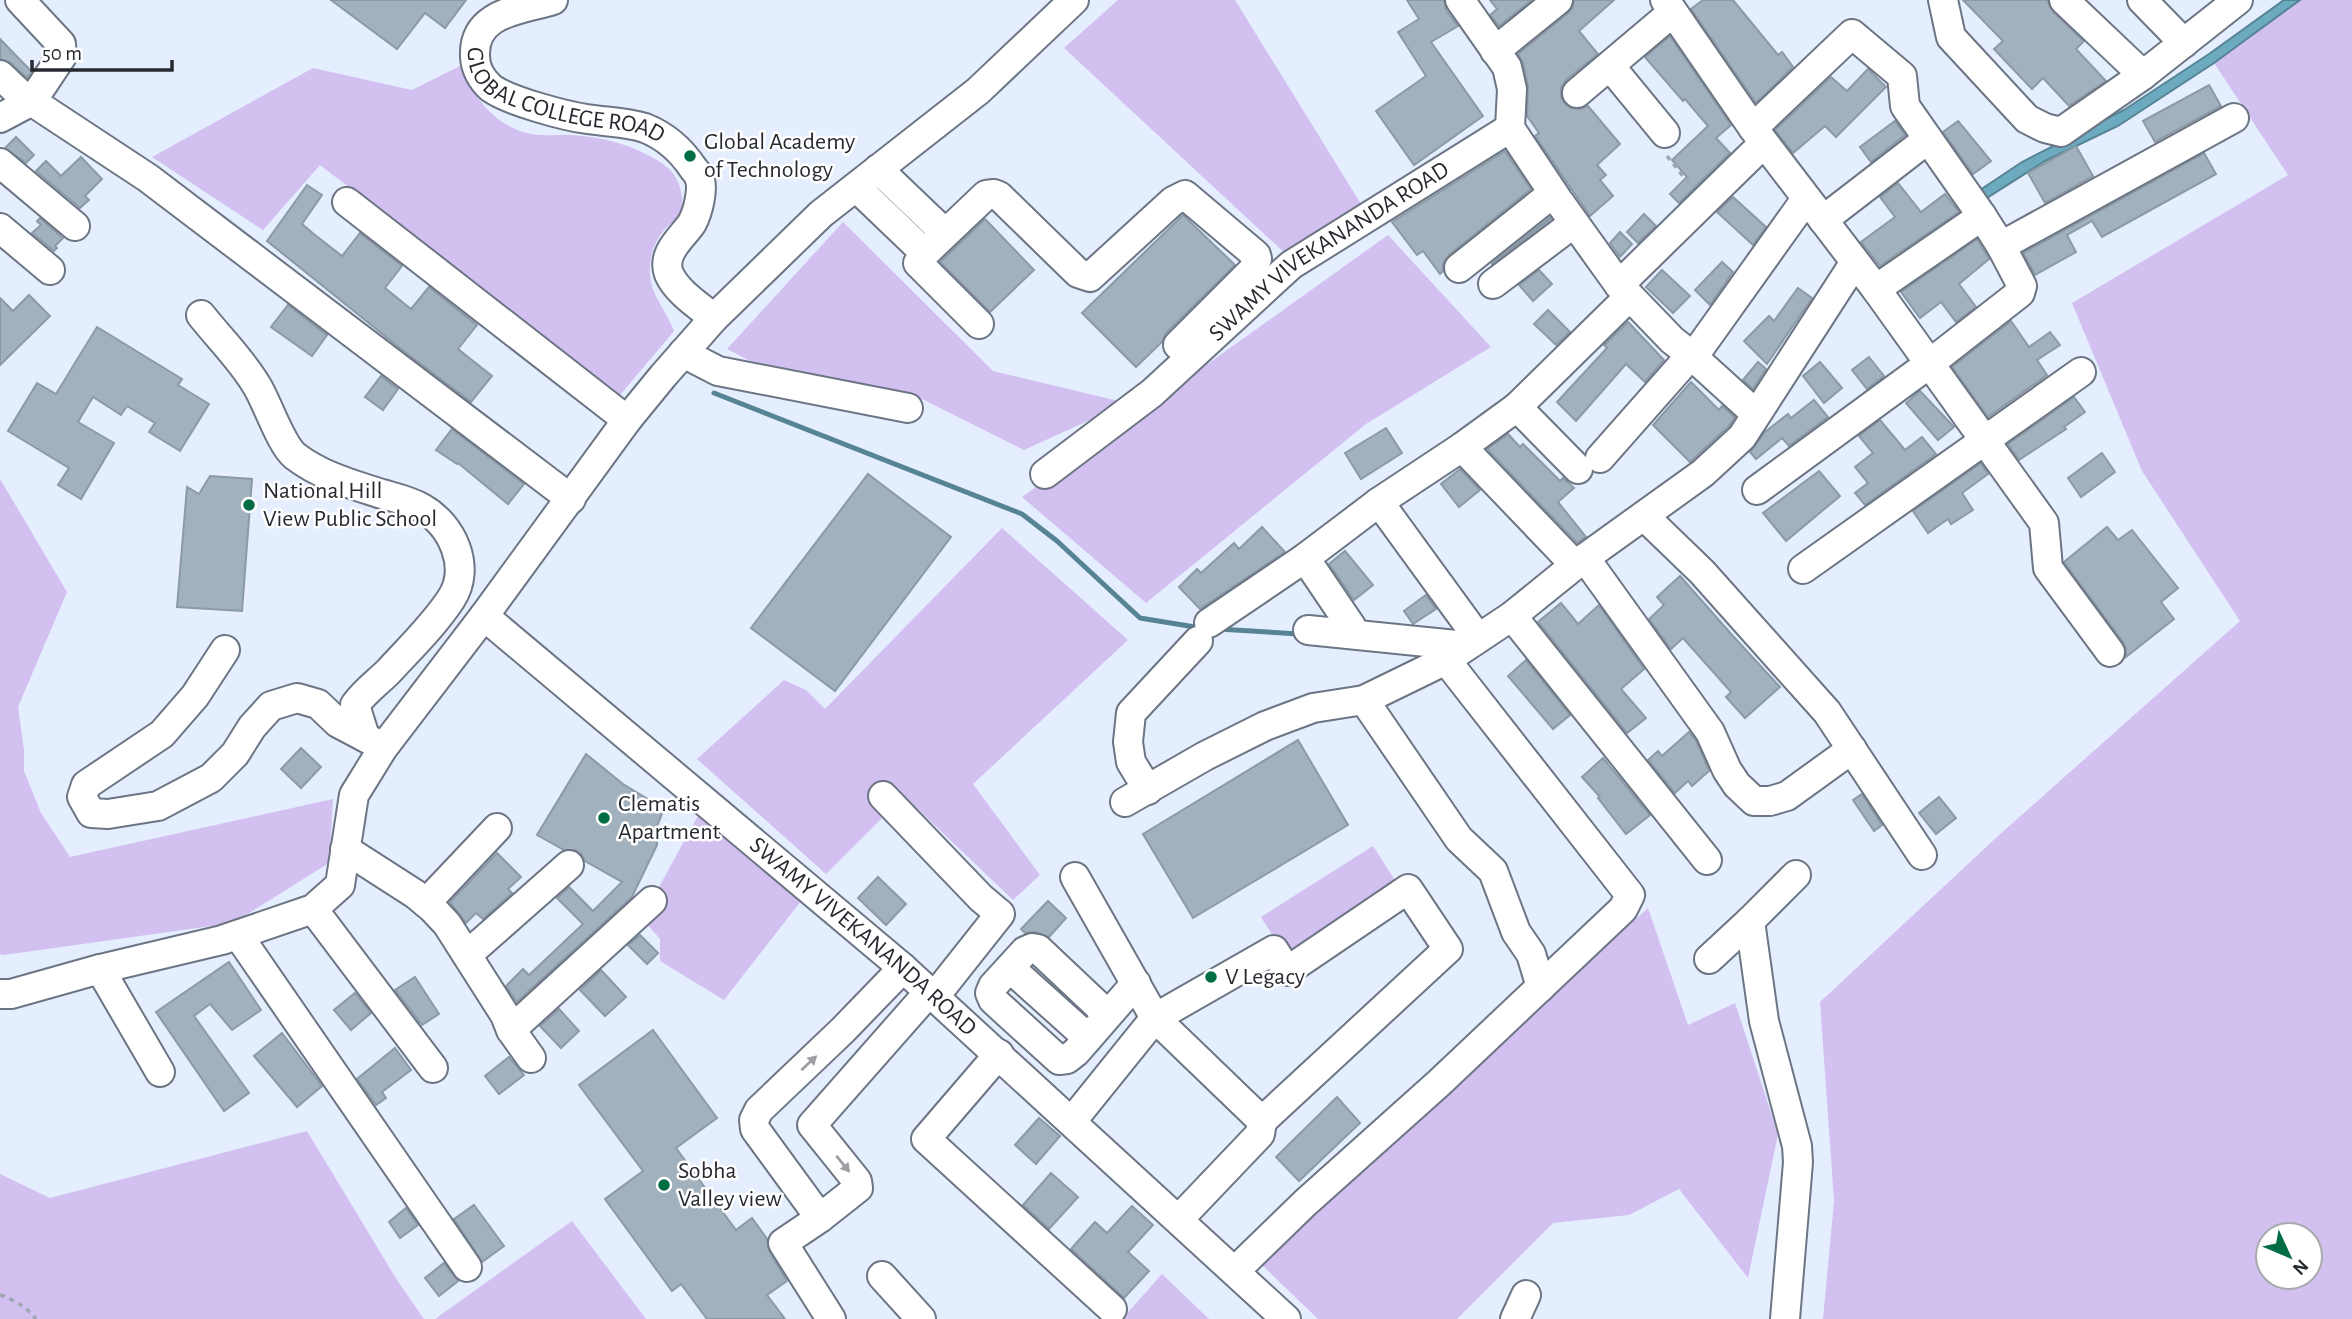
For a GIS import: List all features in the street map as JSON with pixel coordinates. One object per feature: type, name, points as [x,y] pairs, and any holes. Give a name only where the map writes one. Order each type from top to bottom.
[{"type":"street","points":[[0,118],[32,101],[62,56],[61,44],[20,0]]},
{"type":"street","name":"GLOBAL COLLEGE ROAD","points":[[553,0],[501,14],[485,26],[475,45],[480,74],[500,93],[545,109],[643,128],[664,137],[684,155],[700,178],[699,198],[692,222],[678,238],[670,254],[668,271],[674,282],[714,318]]},
{"type":"street","points":[[0,994],[11,994],[238,935],[313,909],[340,885],[354,795],[374,742],[484,616],[626,420],[714,318],[821,214],[978,91],[1074,0]]},
{"type":"street","points":[[1460,0],[1507,67],[1512,89],[1510,128],[1574,223],[1624,291],[1672,340],[1756,414]]},
{"type":"street","points":[[1495,51],[1558,0]]},
{"type":"street","points":[[1943,0],[1951,37],[2027,119],[2061,132],[2143,75],[2238,0]]},
{"type":"street","points":[[2064,0],[2143,75]]},
{"type":"street","points":[[2142,0],[2184,43]]},
{"type":"street","points":[[1577,93],[1610,66],[1669,6],[1759,135],[1876,289],[2044,523],[2048,568],[2110,652]]},
{"type":"street","points":[[1757,490],[1929,364],[2020,293],[2022,286],[1982,216],[1905,106],[1902,76],[1852,34],[1759,135],[1705,201],[1517,407],[1379,502],[1203,632],[1131,713],[1128,742],[1137,796],[1205,756],[1265,726],[1312,708],[1364,700],[1463,648],[1703,473],[1742,437],[1855,262]]},
{"type":"street","points":[[1610,66],[1665,133]]},
{"type":"street","points":[[0,75],[19,93],[148,178],[571,499]]},
{"type":"street","points":[[2001,246],[2234,118]]},
{"type":"street","name":"SWAMY VIVEKANANDA ROAD","points":[[1045,474],[1152,393],[1291,265],[1510,128]]},
{"type":"street","points":[[1517,407],[1589,464],[1701,346],[1814,209],[1928,139]]},
{"type":"street","points":[[0,163],[75,226]]},
{"type":"street","points":[[878,169],[945,233]]},
{"type":"street","points":[[856,187],[925,253]]},
{"type":"street","points":[[1459,268],[1553,193]]},
{"type":"street","points":[[979,324],[918,263],[945,233],[986,195],[999,196],[1078,273],[1090,277],[1173,201],[1185,195],[1256,255],[1257,259],[1253,270],[1151,372]]},
{"type":"street","points":[[347,202],[626,420]]},
{"type":"street","points":[[1876,289],[1982,216]]},
{"type":"street","points":[[1493,284],[1574,223]]},
{"type":"street","points":[[0,228],[50,270]]},
{"type":"street","points":[[201,315],[257,384],[291,453],[314,470],[425,509],[450,535],[457,548],[460,564],[454,595],[421,637],[355,705],[374,742]]},
{"type":"street","points":[[683,353],[718,371],[908,408]]},
{"type":"street","points":[[1803,569],[2081,372]]},
{"type":"street","points":[[1462,447],[1580,562],[1710,732],[1727,770],[1737,785],[1754,801],[1770,801],[1787,796],[1852,749]]},
{"type":"street","points":[[1235,1271],[1623,909],[1630,895],[1463,648],[1379,502]]},
{"type":"street","points":[[1644,516],[1702,572],[1827,712],[1922,855]]},
{"type":"street","points":[[1305,558],[1351,626]]},
{"type":"street","points":[[1511,615],[1707,860]]},
{"type":"street","name":"SWAMY VIVEKANANDA ROAD","points":[[484,616],[903,968],[1286,1319]]},
{"type":"street","points":[[1308,630],[1463,648]]},
{"type":"street","points":[[225,650],[195,696],[162,734],[86,785],[82,797],[91,813],[108,814],[158,806],[211,778],[235,754],[252,727],[271,706],[297,698],[318,704],[338,723],[374,742]]},
{"type":"street","points":[[1364,700],[1459,839],[1493,871],[1516,932],[1531,954],[1541,987]]},
{"type":"street","points":[[811,1125],[887,1039],[932,994],[1000,914],[981,898],[883,796]]},
{"type":"street","points":[[426,903],[497,828]]},
{"type":"street","points":[[345,849],[415,894],[447,924],[531,1058]]},
{"type":"street","points":[[467,955],[569,865]]},
{"type":"street","points":[[1709,959],[1796,874]]},
{"type":"street","points":[[1075,877],[1155,1018],[1262,1121]]},
{"type":"street","points":[[1072,1121],[1155,1018],[1274,950],[1287,971],[1408,889],[1448,949],[1262,1121],[1260,1134],[1179,1219]]},
{"type":"street","points":[[511,1030],[652,901]]},
{"type":"street","points":[[313,909],[433,1069]]},
{"type":"street","points":[[1750,921],[1764,1021],[1797,1146],[1798,1162],[1785,1319]]},
{"type":"street","points":[[238,935],[467,1267]]},
{"type":"street","points":[[1108,1014],[1038,949],[1025,951],[1010,968],[1088,1038],[1136,983]]},
{"type":"street","points":[[820,1218],[755,1129],[754,1120],[759,1110],[903,968]]},
{"type":"street","points":[[100,969],[160,1072]]},
{"type":"street","points":[[859,1014],[887,1039]]},
{"type":"street","points":[[999,1054],[926,1139],[1112,1309]]},
{"type":"street","points":[[781,1089],[856,1181],[858,1188],[820,1218],[783,1242],[831,1319]]},
{"type":"street","points":[[882,1276],[921,1319]]},
{"type":"path","points":[[1665,133],[1668,159],[1705,201]]},
{"type":"path","points":[[0,1296],[15,1301],[36,1319]]},
{"type":"shaded area","points":[[1118,0],[1235,0],[1361,204],[1289,257],[1064,48]]},
{"type":"shaded area","points":[[2300,0],[2352,0],[2352,1319],[1823,1319],[1834,1201],[1820,1002],[1998,836],[2240,621],[2142,471],[2072,303],[2288,175],[2214,63]]},
{"type":"shaded area","points":[[462,65],[481,102],[512,128],[540,135],[577,135],[616,142],[656,160],[667,167],[676,178],[681,193],[680,215],[658,239],[651,256],[650,268],[655,293],[674,331],[620,395],[320,165],[263,230],[152,157],[313,68],[412,90]]},
{"type":"shaded area","points":[[843,222],[993,371],[1127,403],[1024,450],[910,393],[754,363],[727,349]]},
{"type":"shaded area","points":[[1388,235],[1491,347],[1366,424],[1146,603],[1022,497]]},
{"type":"shaded area","points":[[0,479],[67,592],[18,707],[24,771],[41,813],[70,857],[333,799],[329,863],[233,923],[0,954]]},
{"type":"shaded area","points":[[1002,528],[1128,640],[973,784],[1040,875],[1013,900],[904,796],[826,874],[697,759],[784,680],[806,690],[825,709]]},
{"type":"shaded area","points":[[699,814],[801,901],[724,1000],[660,961],[660,939],[642,918]]},
{"type":"shaded area","points":[[1373,846],[1400,888],[1288,960],[1261,917]]},
{"type":"shaded area","points":[[1648,908],[1688,1025],[1735,1003],[1778,1134],[1748,1278],[1679,1189],[1629,1215],[1553,1223],[1457,1319],[1318,1319],[1259,1262]]},
{"type":"shaded area","points":[[307,1131],[397,1280],[424,1319],[0,1319],[0,1174],[50,1198]]},
{"type":"shaded area","points":[[572,1221],[646,1319],[435,1319]]},
{"type":"shaded area","points":[[1162,1274],[1209,1319],[1122,1319]]},
{"type":"water","points":[[2284,0],[2300,0],[2214,63],[2118,126],[2045,161],[1982,201],[1977,192],[2022,162],[2124,110]]},
{"type":"building","points":[[331,0],[466,0],[445,28],[425,13],[397,49]]},
{"type":"building","points":[[1407,0],[1444,0],[1446,10],[1458,26],[1431,42],[1483,116],[1414,165],[1376,111],[1426,76],[1398,32],[1419,19]]},
{"type":"building","points":[[1490,0],[1532,0],[1499,26],[1490,15],[1497,9]]},
{"type":"building","points":[[1574,0],[1614,0],[1579,31],[1598,54],[1566,80],[1561,88],[1561,97],[1565,104],[1579,109],[1588,106],[1620,144],[1597,165],[1606,175],[1600,180],[1613,196],[1590,216],[1535,136],[1539,133],[1527,116],[1528,86],[1518,54],[1568,13]]},
{"type":"building","points":[[1703,0],[1733,0],[1778,55],[1782,52],[1793,67],[1756,103],[1691,9]]},
{"type":"building","points":[[1963,0],[2047,0],[2053,12],[2084,41],[2076,49],[2106,81],[2069,106],[2043,78],[2032,89],[1994,49],[2003,41]]},
{"type":"building","points":[[1670,36],[1731,125],[1716,138],[1730,153],[1679,203],[1670,194],[1687,177],[1672,160],[1708,126],[1645,57]]},
{"type":"building","points":[[0,39],[32,72],[27,78],[11,63],[0,59]]},
{"type":"building","points":[[1868,69],[1886,87],[1836,137],[1825,126],[1793,153],[1775,130],[1831,77],[1847,91]]},
{"type":"building","points":[[2209,85],[2221,106],[2155,142],[2143,121]]},
{"type":"building","points":[[1895,121],[1905,135],[1871,162],[1860,147]]},
{"type":"building","points":[[1958,121],[1991,161],[1973,174],[1943,132]]},
{"type":"building","points":[[16,137],[34,155],[26,163],[5,148]]},
{"type":"building","points":[[2076,146],[2093,176],[2045,203],[2028,173]]},
{"type":"building","points":[[1505,151],[1531,189],[1449,255],[1440,274],[1423,251],[1417,255],[1392,222]]},
{"type":"building","points":[[2204,153],[2216,174],[2102,237],[2092,221],[2067,235],[2076,252],[2035,275],[2023,253]]},
{"type":"building","points":[[81,157],[102,179],[85,196],[89,200],[80,208],[36,171],[46,161],[61,176]]},
{"type":"building","points":[[1898,183],[1921,212],[1945,194],[1959,212],[1880,266],[1861,242],[1895,217],[1880,197]]},
{"type":"building","points":[[307,185],[322,195],[302,224],[315,235],[342,256],[360,233],[402,266],[385,288],[411,309],[429,287],[477,325],[458,349],[492,376],[471,402],[267,241]]},
{"type":"building","points":[[1733,197],[1766,227],[1753,245],[1717,212]]},
{"type":"building","points":[[1644,214],[1656,226],[1638,243],[1627,232]]},
{"type":"building","points":[[1183,215],[1235,265],[1166,333],[1162,342],[1136,367],[1082,313]]},
{"type":"building","points":[[1550,217],[1551,219],[1492,264],[1492,263]]},
{"type":"building","points":[[40,218],[63,238],[54,251],[32,233],[41,225],[37,221]]},
{"type":"building","points":[[985,219],[1034,270],[990,312],[940,262]]},
{"type":"building","points":[[1620,232],[1632,244],[1620,257],[1610,243]]},
{"type":"building","points":[[1977,239],[1989,259],[1959,284],[1976,307],[1956,322],[1941,302],[1920,318],[1901,292]]},
{"type":"building","points":[[1722,262],[1733,272],[1710,305],[1695,290]]},
{"type":"building","points":[[1539,270],[1552,284],[1533,301],[1519,285]]},
{"type":"building","points":[[1662,270],[1690,296],[1673,313],[1646,287]]},
{"type":"building","points":[[1798,288],[1812,298],[1767,364],[1744,341],[1769,316],[1774,321]]},
{"type":"building","points":[[29,295],[50,316],[0,365],[0,298],[13,311]]},
{"type":"building","points":[[288,305],[327,335],[312,356],[271,327]]},
{"type":"building","points":[[1548,310],[1570,332],[1556,345],[1534,324]]},
{"type":"building","points":[[2011,321],[2029,347],[2050,332],[2060,345],[2037,360],[2047,375],[1988,417],[1952,367]]},
{"type":"building","points":[[1628,322],[1664,360],[1645,382],[1626,364],[1576,421],[1557,402],[1607,348],[1604,345]]},
{"type":"building","points":[[97,327],[182,379],[178,385],[209,404],[180,451],[149,432],[155,423],[127,406],[121,415],[93,397],[78,422],[114,443],[81,499],[58,485],[69,468],[8,431],[37,383],[56,394]]},
{"type":"building","points":[[1869,357],[1884,376],[1867,389],[1852,370]]},
{"type":"building","points":[[1758,362],[1766,369],[1753,389],[1743,380]]},
{"type":"building","points":[[1820,362],[1842,388],[1824,403],[1803,376]]},
{"type":"building","points":[[381,376],[398,389],[383,410],[365,397]]},
{"type":"building","points":[[1691,382],[1719,410],[1722,406],[1735,417],[1729,426],[1690,462],[1653,425]]},
{"type":"building","points":[[1920,391],[1954,427],[1938,440],[1906,403]]},
{"type":"building","points":[[2074,397],[2085,412],[2064,427],[2066,429],[2019,460],[2008,444]]},
{"type":"building","points":[[1814,400],[1828,417],[1789,446],[1782,438],[1756,459],[1750,452],[1765,432],[1788,414],[1791,418]]},
{"type":"building","points":[[1880,420],[1905,450],[1922,437],[1936,454],[1865,505],[1855,493],[1868,483],[1855,467],[1873,453],[1859,436]]},
{"type":"building","points":[[1386,428],[1402,453],[1361,479],[1345,453]]},
{"type":"building","points":[[452,429],[524,484],[508,504],[458,463],[436,450]]},
{"type":"building","points":[[1508,434],[1520,447],[1523,444],[1560,481],[1563,478],[1574,488],[1558,502],[1586,537],[1577,543],[1487,449]]},
{"type":"building","points":[[2102,453],[2115,472],[2081,497],[2068,478]]},
{"type":"building","points":[[1981,463],[1988,474],[1962,493],[1973,510],[1951,524],[1948,519],[1928,533],[1913,511]]},
{"type":"building","points":[[1460,469],[1480,490],[1459,507],[1441,484]]},
{"type":"building","points":[[1819,471],[1840,496],[1786,541],[1763,513]]},
{"type":"building","points":[[868,474],[951,537],[835,691],[751,628]]},
{"type":"building","points":[[210,476],[252,479],[242,611],[177,607],[187,487],[199,494]]},
{"type":"building","points":[[1262,527],[1285,552],[1200,609],[1179,587],[1197,569],[1201,573],[1234,543],[1239,549]]},
{"type":"building","points":[[2107,527],[2118,540],[2132,530],[2178,588],[2161,602],[2174,619],[2126,657],[2123,642],[2064,562]]},
{"type":"building","points":[[1345,551],[1373,585],[1354,600],[1329,564]]},
{"type":"building","points":[[1680,576],[1780,687],[1745,718],[1726,697],[1731,692],[1683,638],[1671,649],[1649,619],[1664,605],[1657,597]]},
{"type":"building","points":[[1426,595],[1436,609],[1413,624],[1404,611]]},
{"type":"building","points":[[1561,603],[1578,624],[1599,605],[1644,669],[1621,689],[1646,718],[1627,733],[1538,622]]},
{"type":"building","points":[[1526,660],[1570,715],[1553,729],[1508,676]]},
{"type":"building","points":[[1689,732],[1696,740],[1709,771],[1692,786],[1688,781],[1675,793],[1648,760],[1658,751],[1662,756]]},
{"type":"building","points":[[1298,740],[1348,825],[1193,918],[1143,834]]},
{"type":"building","points":[[301,748],[321,767],[301,788],[281,769]]},
{"type":"building","name":"Clematis Apartment","points":[[586,754],[623,784],[664,809],[657,826],[657,845],[632,897],[517,1002],[506,986],[523,969],[529,975],[583,924],[557,898],[569,887],[593,911],[622,882],[585,861],[575,850],[564,850],[537,835]]},
{"type":"building","points":[[1603,758],[1650,815],[1626,834],[1582,777]]},
{"type":"building","points":[[1862,794],[1882,825],[1874,831],[1853,800]]},
{"type":"building","points":[[1939,797],[1956,818],[1936,834],[1919,813]]},
{"type":"building","points":[[497,853],[521,877],[508,889],[512,893],[483,919],[476,913],[466,923],[450,902]]},
{"type":"building","points":[[878,877],[906,904],[886,925],[858,898]]},
{"type":"building","points":[[1048,901],[1066,918],[1049,937],[1035,932],[1025,933],[1021,929]]},
{"type":"building","points":[[640,935],[658,953],[647,964],[628,945]]},
{"type":"building","points":[[229,962],[261,1010],[232,1030],[210,1004],[194,1016],[249,1093],[224,1111],[156,1012]]},
{"type":"building","points":[[601,970],[626,997],[605,1016],[580,990]]},
{"type":"building","points":[[415,977],[439,1014],[422,1025],[395,990]]},
{"type":"building","points":[[355,993],[371,1013],[351,1030],[334,1010]]},
{"type":"building","points":[[559,1009],[579,1031],[561,1048],[540,1026]]},
{"type":"building","name":"Sobha Valley view","points":[[653,1030],[717,1118],[676,1148],[736,1230],[752,1218],[767,1239],[769,1251],[787,1281],[767,1295],[785,1319],[707,1319],[681,1284],[672,1291],[605,1199],[643,1171],[579,1085]]},
{"type":"building","points":[[282,1033],[322,1086],[297,1107],[254,1056]]},
{"type":"building","points":[[395,1048],[411,1070],[382,1092],[386,1098],[376,1105],[357,1079]]},
{"type":"building","points":[[509,1057],[524,1075],[499,1094],[485,1076]]},
{"type":"building","points":[[1337,1097],[1360,1123],[1299,1181],[1276,1157]]},
{"type":"building","points":[[1039,1118],[1060,1136],[1036,1164],[1015,1145]]},
{"type":"building","points":[[1051,1173],[1078,1197],[1049,1229],[1023,1205]]},
{"type":"building","points":[[474,1205],[504,1246],[482,1262],[454,1219]]},
{"type":"building","points":[[1132,1206],[1153,1225],[1128,1252],[1149,1271],[1124,1298],[1071,1249],[1095,1222],[1107,1233]]},
{"type":"building","points":[[406,1208],[418,1225],[400,1238],[389,1222]]},
{"type":"building","points":[[444,1263],[458,1281],[439,1296],[425,1278]]},
{"type":"waterway","points":[[714,393],[1022,514],[1057,541],[1140,618],[1201,628]]},
{"type":"waterway","points":[[1218,629],[1299,634]]},
{"type":"place","name":"Global Academy of Technology","points":[[690,156]]},
{"type":"place","name":"National Hill View Public School","points":[[249,505]]},
{"type":"place","name":"Clematis Apartment","points":[[604,818]]},
{"type":"place","name":"V Legacy","points":[[1211,977]]},
{"type":"place","name":"Sobha Valley view","points":[[664,1185]]}]
